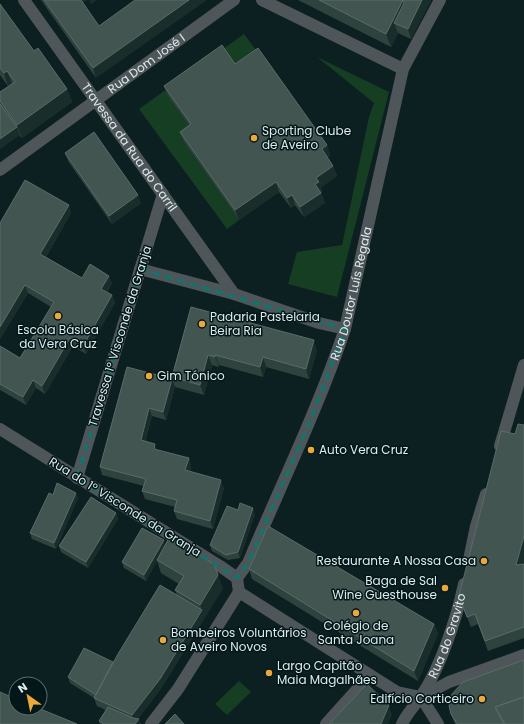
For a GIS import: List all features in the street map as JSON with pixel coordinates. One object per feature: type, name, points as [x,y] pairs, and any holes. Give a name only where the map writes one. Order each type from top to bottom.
[{"type":"street","name":"Travessa da Rua do Carril","points":[[24,0],[95,102],[234,294]]},
{"type":"street","name":"Rua Dom José I","points":[[0,170],[234,0]]},
{"type":"street","points":[[262,0],[403,69]]},
{"type":"street","name":"Rua Doutor Luís Regala","points":[[237,578],[248,563],[310,422],[345,328],[403,69],[440,0]]},
{"type":"street","name":"Travessa 1º Visconde da Granja","points":[[77,478],[163,194]]},
{"type":"street","points":[[140,269],[234,294],[319,323],[345,328]]},
{"type":"street","points":[[496,460],[513,425],[524,365]]},
{"type":"street","name":"Rua do 1º Visconde da Granja","points":[[0,429],[237,578]]},
{"type":"street","name":"Rua do Gravito","points":[[421,697],[440,658],[459,610],[476,526],[489,482]]},
{"type":"street","points":[[151,724],[178,689],[239,592],[237,578]]},
{"type":"street","points":[[239,592],[397,692],[421,697],[438,724]]},
{"type":"street","points":[[402,724],[408,712],[421,697],[449,682],[524,655]]},
{"type":"street","points":[[326,724],[370,675]]},
{"type":"highlighted area","points":[[140,269],[345,329],[310,422],[248,563],[237,578],[77,478]]},
{"type":"green space","points":[[244,34],[262,58],[195,134],[184,142],[239,220],[227,229],[139,109]]},
{"type":"green space","points":[[317,57],[389,92],[337,297],[288,284],[297,252],[342,245],[369,117],[374,103]]},
{"type":"green space","points":[[239,681],[251,692],[227,715],[215,704]]},
{"type":"building","points":[[44,0],[81,0],[99,26],[135,0],[189,0],[93,68]]},
{"type":"building","points":[[319,0],[403,0],[386,34]]},
{"type":"building","points":[[402,0],[422,0],[408,29],[394,23],[404,3]]},
{"type":"building","points":[[0,4],[34,51],[38,48],[67,89],[17,125],[0,101],[0,92],[15,82],[7,71],[4,73],[0,68]]},
{"type":"building","name":"Sporting Clube de Aveiro","points":[[222,45],[235,64],[258,48],[327,145],[322,149],[333,166],[316,178],[319,182],[315,184],[321,193],[300,207],[292,195],[287,198],[276,182],[235,210],[180,132],[191,124],[164,86]]},
{"type":"building","points":[[0,104],[17,127],[0,139]]},
{"type":"building","points":[[94,132],[138,195],[109,216],[65,153]]},
{"type":"building","points":[[25,180],[69,205],[40,254],[82,278],[90,264],[109,276],[101,289],[112,295],[83,346],[70,338],[42,386],[33,380],[23,397],[0,384],[0,346],[20,358],[54,302],[25,285],[0,327],[0,223]]},
{"type":"building","points":[[191,307],[314,340],[306,369],[263,357],[260,367],[215,355],[215,357],[208,355],[200,385],[172,377]]},
{"type":"building","points":[[127,367],[172,379],[163,412],[149,408],[141,440],[155,444],[154,449],[189,458],[185,470],[221,480],[210,521],[174,511],[177,500],[142,491],[146,479],[100,467]]},
{"type":"building","points":[[518,424],[524,425],[524,536],[516,565],[524,564],[524,627],[485,641],[475,614],[467,617],[459,596],[501,431],[515,434]]},
{"type":"building","points":[[57,483],[76,493],[54,543],[30,533],[49,493],[53,495]]},
{"type":"building","points":[[91,497],[116,513],[86,562],[59,546]]},
{"type":"building","points":[[240,503],[253,508],[238,552],[226,555],[210,545],[227,506],[238,510]]},
{"type":"building","name":"Colégio de Santa Joana","points":[[268,526],[434,624],[414,671],[249,569]]},
{"type":"building","points":[[142,528],[164,540],[144,575],[122,562]]},
{"type":"building","points":[[169,538],[214,564],[218,575],[200,605],[175,590],[184,576],[157,560]]},
{"type":"building","points":[[160,585],[202,610],[160,679],[132,715],[94,698],[118,654]]},
{"type":"building","points":[[84,648],[113,662],[96,695],[68,677]]},
{"type":"building","points":[[524,660],[524,697],[495,707],[504,724],[457,724],[451,714],[449,706],[452,694],[463,682]]},
{"type":"building","points":[[367,684],[389,705],[381,724],[329,724]]},
{"type":"building","points":[[0,692],[8,696],[8,716],[48,716],[48,712],[77,724],[0,724]]},
{"type":"building","points":[[524,697],[524,724],[505,724],[495,707]]},
{"type":"building","points":[[108,707],[133,718],[139,719],[135,724],[104,724],[99,721]]},
{"type":"building","points":[[175,714],[184,724],[165,724]]},
{"type":"place","name":"Sporting Clube de Aveiro","points":[[254,138]]},
{"type":"place","name":"Escola Básica da Vera Cruz","points":[[58,316]]},
{"type":"place","name":"Padaria Pastelaria Beira Ria","points":[[202,324]]},
{"type":"place","name":"Gim Tónico","points":[[149,376]]},
{"type":"place","name":"Auto Vera Cruz","points":[[311,450]]},
{"type":"place","name":"Restaurante A Nossa Casa","points":[[484,561]]},
{"type":"place","name":"Baga de Sal Wine Guesthouse","points":[[445,588]]},
{"type":"place","name":"Colégio de Santa Joana","points":[[356,613]]},
{"type":"place","name":"Bombeiros Voluntários de Aveiro Novos","points":[[163,640]]},
{"type":"place","name":"Largo Capitão Maia Magalhães","points":[[269,673]]},
{"type":"place","name":"Edifício Corticeiro","points":[[482,699]]}]
